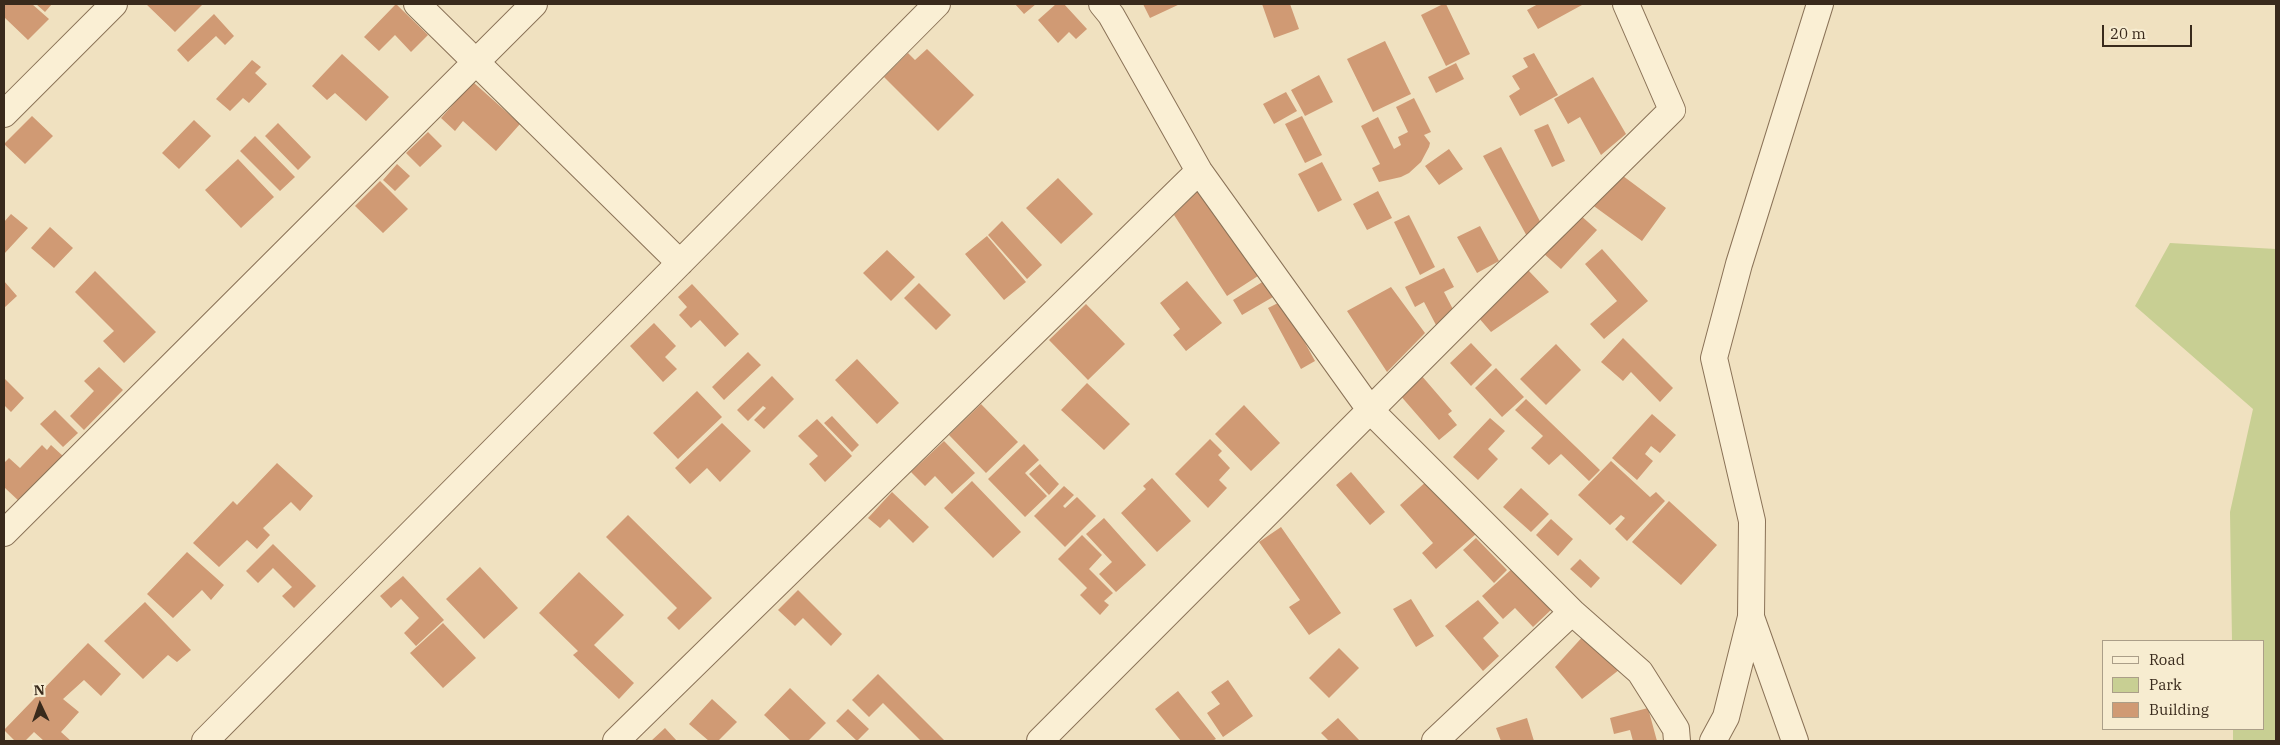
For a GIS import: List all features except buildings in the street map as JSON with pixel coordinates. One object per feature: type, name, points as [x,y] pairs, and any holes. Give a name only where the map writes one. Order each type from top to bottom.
[{"type":"street","points":[[4,114],[114,4]]},
{"type":"street","points":[[417,4],[680,263]]},
{"type":"street","points":[[4,533],[534,4]]},
{"type":"street","points":[[205,741],[937,4]]},
{"type":"street","points":[[1102,4],[1111,16],[1199,172],[1371,411],[1572,612],[1640,672],[1676,729],[1677,741]]},
{"type":"street","points":[[1040,741],[1672,110],[1626,4]]},
{"type":"street","points":[[1713,741],[1726,718],[1751,617],[1752,521],[1714,358],[1739,264],[1820,4]]},
{"type":"street","points":[[616,741],[1199,172]]},
{"type":"street","points":[[1435,741],[1572,612]]},
{"type":"street","points":[[1751,617],[1795,741]]},
{"type":"green space","points":[[2170,243],[2276,249],[2276,741],[2233,741],[2233,730],[2265,730],[2265,640],[2232,640],[2230,512],[2253,409],[2135,306]]}]
